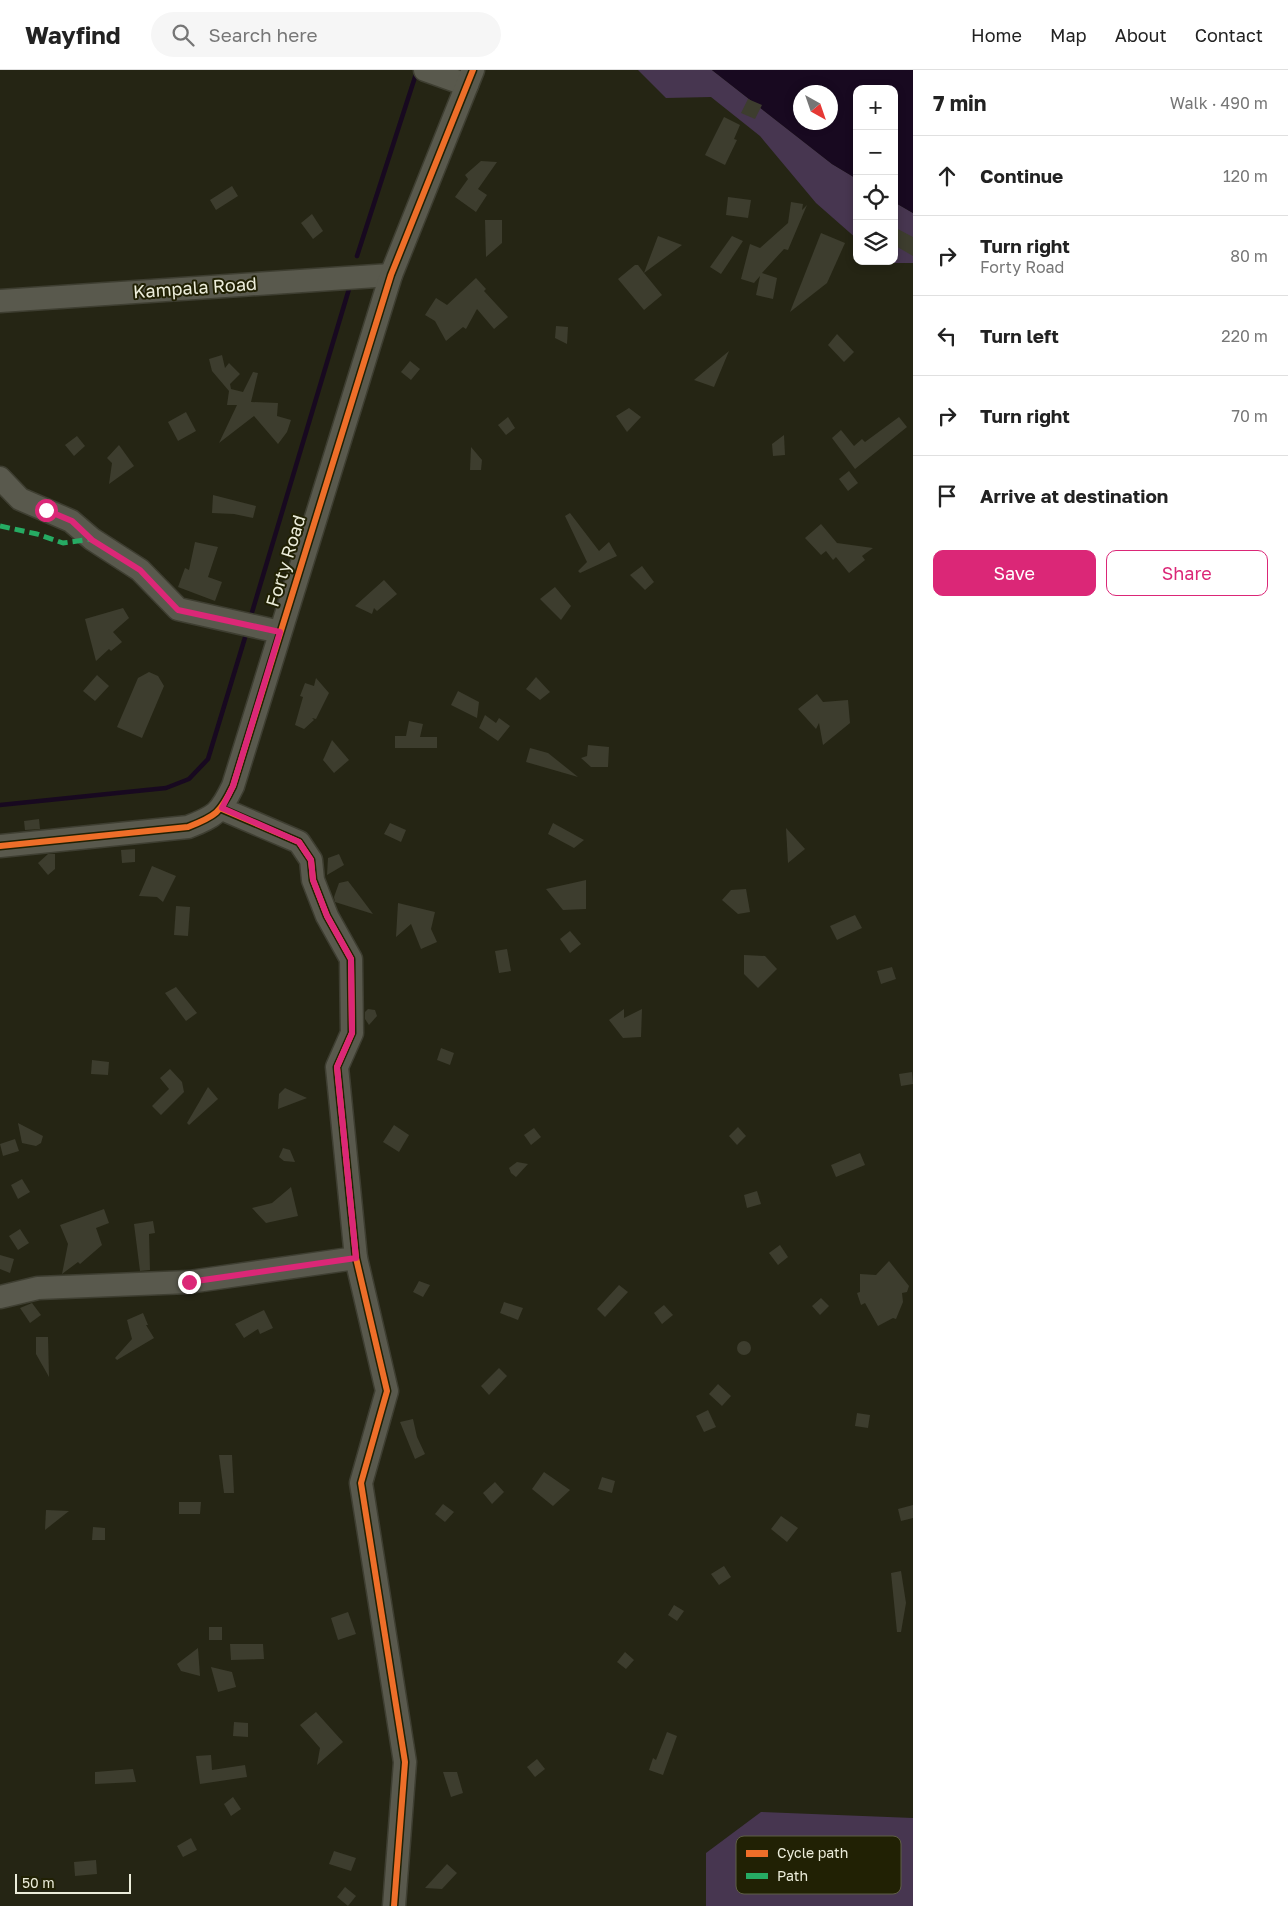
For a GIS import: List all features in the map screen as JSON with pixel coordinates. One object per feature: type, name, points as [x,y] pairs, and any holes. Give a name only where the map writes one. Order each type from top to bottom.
[{"type":"street","points":[[428,71],[470,78]]},
{"type":"street","name":"Forty Road","points":[[0,846],[188,827],[206,820],[222,808],[233,786],[391,275],[470,78]]},
{"type":"street","name":"Kampala Road","points":[[0,301],[391,275]]},
{"type":"street","points":[[0,478],[20,499],[72,521],[92,540],[140,570],[178,610],[280,632]]},
{"type":"street","points":[[222,808],[299,842],[311,860],[313,880],[327,916],[351,959],[352,1033],[337,1067],[356,1258],[387,1391],[361,1483],[405,1762],[394,1906]]},
{"type":"street","points":[[0,1297],[38,1288],[189,1282],[356,1258]]},
{"type":"shaded area","points":[[638,70],[712,70],[832,164],[853,177],[853,235],[816,203],[760,136],[711,97],[666,98]]},
{"type":"shaded area","points":[[712,70],[913,70],[913,213],[898,204],[898,85],[853,85],[853,177],[832,164]]},
{"type":"shaded area","points":[[898,204],[913,213],[913,263],[898,263]]},
{"type":"shaded area","points":[[761,1812],[913,1818],[913,1906],[706,1906],[706,1853]]},
{"type":"building","points":[[748,99],[762,105],[755,119],[741,113]]},
{"type":"building","points":[[724,117],[740,125],[734,139],[737,140],[725,165],[705,155]]},
{"type":"building","points":[[481,161],[497,162],[478,189],[487,195],[476,212],[455,197],[468,179],[465,175]]},
{"type":"building","points":[[232,186],[238,196],[216,210],[210,200]]},
{"type":"building","points":[[728,197],[751,200],[748,218],[726,215]]},
{"type":"building","points":[[791,202],[803,204],[802,210],[807,205],[788,250],[784,249],[762,273],[777,278],[773,299],[756,295],[760,276],[754,283],[741,279],[750,244],[760,248],[788,223]]},
{"type":"building","points":[[312,214],[323,231],[313,239],[301,223]]},
{"type":"building","points":[[485,220],[502,220],[502,243],[486,257]]},
{"type":"building","points":[[898,229],[913,237],[913,256],[898,247]]},
{"type":"building","points":[[821,233],[845,243],[827,283],[790,312]]},
{"type":"building","points":[[658,236],[682,245],[644,273]]},
{"type":"building","points":[[732,236],[743,241],[721,274],[710,267]]},
{"type":"building","points":[[635,265],[638,265],[662,295],[644,310],[618,279]]},
{"type":"building","points":[[476,278],[486,289],[484,291],[508,317],[494,329],[477,309],[466,329],[463,327],[446,341],[435,321],[425,315],[436,298],[447,305]]},
{"type":"building","points":[[556,326],[568,327],[567,344],[555,338]]},
{"type":"building","points":[[837,334],[854,352],[844,362],[828,345]]},
{"type":"building","points":[[729,351],[714,387],[694,380]]},
{"type":"building","points":[[222,355],[225,368],[229,363],[240,374],[230,384],[231,389],[243,392],[253,372],[258,373],[251,402],[278,403],[277,416],[291,420],[287,432],[278,444],[254,416],[219,443],[237,405],[227,405],[229,391],[212,371],[209,359]]},
{"type":"building","points":[[410,361],[420,369],[411,380],[401,372]]},
{"type":"building","points":[[629,408],[641,417],[627,432],[616,416]]},
{"type":"building","points":[[186,412],[196,431],[178,441],[168,422]]},
{"type":"building","points":[[508,417],[515,428],[506,435],[498,425]]},
{"type":"building","points":[[899,417],[907,427],[855,469],[832,438],[841,430],[854,446],[862,439],[865,442]]},
{"type":"building","points":[[784,435],[785,455],[773,456],[772,444]]},
{"type":"building","points":[[77,436],[85,446],[74,456],[65,445]]},
{"type":"building","points":[[119,445],[134,466],[109,484],[112,463],[107,458]]},
{"type":"building","points":[[471,447],[482,460],[481,470],[470,470]]},
{"type":"building","points":[[849,471],[858,483],[848,491],[839,479]]},
{"type":"building","points":[[213,495],[256,506],[253,518],[234,514],[212,513]]},
{"type":"building","points":[[570,513],[599,551],[609,542],[617,556],[580,573],[578,571],[587,562],[565,516]]},
{"type":"building","points":[[821,524],[837,543],[873,548],[862,556],[865,560],[849,573],[836,557],[833,560],[826,551],[821,555],[805,538]]},
{"type":"building","points":[[195,542],[218,547],[208,577],[222,582],[215,601],[178,587],[185,568],[189,570]]},
{"type":"building","points":[[642,566],[654,582],[645,590],[630,575]]},
{"type":"building","points":[[384,580],[397,594],[377,611],[374,608],[372,614],[355,606]]},
{"type":"building","points":[[555,587],[571,606],[561,620],[540,599]]},
{"type":"building","points":[[123,608],[129,618],[113,632],[122,642],[111,651],[109,649],[96,661],[85,619]]},
{"type":"building","points":[[149,672],[158,676],[164,686],[142,738],[117,727],[138,678]]},
{"type":"building","points":[[97,675],[109,686],[95,701],[83,691]]},
{"type":"building","points":[[536,677],[550,692],[540,700],[526,689]]},
{"type":"building","points":[[316,678],[329,693],[316,719],[312,718],[314,720],[304,729],[295,725],[303,697],[300,696],[305,683],[314,686]]},
{"type":"building","points":[[458,691],[479,702],[477,718],[451,705]]},
{"type":"building","points":[[817,694],[823,702],[848,700],[850,723],[823,745],[819,723],[816,729],[798,709]]},
{"type":"building","points":[[485,715],[496,723],[499,718],[510,726],[498,741],[479,728]]},
{"type":"building","points":[[409,721],[423,724],[420,737],[437,737],[437,748],[395,748],[395,736],[406,736]]},
{"type":"building","points":[[332,740],[349,760],[334,773],[323,760]]},
{"type":"building","points":[[588,745],[609,747],[608,767],[591,767],[581,758],[587,756]]},
{"type":"building","points":[[530,748],[548,753],[578,777],[526,762]]},
{"type":"building","points":[[39,819],[40,829],[25,830],[24,821]]},
{"type":"building","points":[[390,823],[406,830],[401,842],[384,834]]},
{"type":"building","points":[[553,823],[584,840],[574,848],[548,834]]},
{"type":"building","points":[[786,828],[805,849],[788,863]]},
{"type":"building","points":[[135,849],[135,862],[122,863],[121,850]]},
{"type":"building","points":[[48,854],[55,854],[55,869],[48,875],[38,863]]},
{"type":"building","points":[[339,854],[344,865],[327,875],[328,858]]},
{"type":"building","points":[[152,866],[176,876],[163,902],[157,897],[139,896]]},
{"type":"building","points":[[586,880],[586,909],[563,910],[546,889]]},
{"type":"building","points":[[348,881],[373,914],[335,902],[334,897],[339,883]]},
{"type":"building","points":[[746,889],[750,912],[738,914],[722,900],[731,890]]},
{"type":"building","points":[[398,903],[435,912],[431,929],[437,942],[421,949],[411,924],[396,937]]},
{"type":"building","points":[[176,906],[190,907],[188,936],[174,935]]},
{"type":"building","points":[[855,915],[862,928],[837,940],[830,926]]},
{"type":"building","points":[[570,931],[581,944],[570,953],[560,939]]},
{"type":"building","points":[[507,949],[511,971],[499,973],[495,951]]},
{"type":"building","points":[[744,955],[765,956],[777,969],[758,988],[744,974]]},
{"type":"building","points":[[892,967],[896,979],[881,984],[877,971]]},
{"type":"building","points":[[176,987],[197,1013],[186,1021],[165,993]]},
{"type":"building","points":[[368,1009],[375,1010],[377,1016],[369,1025],[365,1019],[365,1012]]},
{"type":"building","points":[[624,1009],[624,1018],[642,1009],[641,1037],[623,1038],[609,1020]]},
{"type":"building","points":[[441,1048],[454,1053],[450,1065],[437,1060]]},
{"type":"building","points":[[92,1060],[109,1062],[108,1075],[91,1074]]},
{"type":"building","points":[[170,1069],[182,1082],[184,1092],[161,1115],[152,1106],[169,1089],[160,1078]]},
{"type":"building","points":[[912,1072],[913,1084],[901,1086],[899,1074]]},
{"type":"building","points":[[208,1087],[218,1099],[189,1125],[187,1123]]},
{"type":"building","points":[[285,1088],[307,1098],[278,1109],[279,1094]]},
{"type":"building","points":[[18,1123],[43,1136],[41,1143],[36,1146],[22,1143]]},
{"type":"building","points":[[394,1125],[409,1135],[399,1152],[383,1142]]},
{"type":"building","points":[[738,1127],[746,1136],[737,1145],[729,1136]]},
{"type":"building","points":[[534,1128],[541,1137],[531,1145],[524,1135]]},
{"type":"building","points":[[15,1139],[19,1151],[3,1156],[0,1144]]},
{"type":"building","points":[[283,1148],[290,1150],[295,1162],[284,1161],[279,1157]]},
{"type":"building","points":[[860,1153],[865,1165],[836,1177],[831,1165]]},
{"type":"building","points":[[517,1162],[528,1164],[516,1177],[509,1168]]},
{"type":"building","points":[[22,1179],[30,1192],[18,1199],[11,1185]]},
{"type":"building","points":[[291,1187],[298,1216],[266,1223],[252,1208],[272,1203]]},
{"type":"building","points":[[757,1191],[761,1204],[747,1208],[744,1195]]},
{"type":"building","points":[[104,1209],[109,1223],[96,1228],[102,1245],[80,1264],[78,1262],[62,1274],[68,1244],[60,1225]]},
{"type":"building","points":[[153,1221],[155,1233],[149,1234],[150,1270],[140,1271],[134,1224]]},
{"type":"building","points":[[20,1229],[29,1243],[18,1250],[9,1236]]},
{"type":"building","points":[[780,1245],[788,1257],[778,1265],[769,1253]]},
{"type":"building","points":[[0,1255],[14,1259],[10,1273],[0,1269]]},
{"type":"building","points":[[889,1261],[909,1286],[907,1292],[902,1293],[903,1302],[896,1319],[893,1318],[878,1326],[865,1303],[861,1305],[857,1293],[860,1292],[860,1274],[876,1275]]},
{"type":"building","points":[[419,1281],[430,1285],[423,1297],[413,1292]]},
{"type":"building","points":[[619,1285],[628,1292],[605,1317],[597,1309]]},
{"type":"building","points":[[821,1298],[829,1306],[820,1315],[812,1306]]},
{"type":"building","points":[[504,1302],[523,1308],[518,1320],[500,1313]]},
{"type":"building","points":[[32,1303],[41,1315],[30,1323],[20,1308]]},
{"type":"building","points":[[664,1305],[673,1315],[662,1324],[654,1313]]},
{"type":"building","points":[[264,1310],[273,1328],[260,1334],[258,1329],[244,1338],[235,1324]]},
{"type":"building","points":[[143,1313],[148,1325],[146,1325],[154,1338],[117,1360],[115,1358],[132,1339],[127,1320]]},
{"type":"building","points":[[36,1337],[48,1337],[49,1377],[36,1354]]},
{"type":"building","points":[[744,1341],[749,1343],[751,1348],[749,1353],[744,1355],[739,1353],[737,1348],[739,1343]]},
{"type":"building","points":[[499,1368],[507,1376],[489,1395],[481,1386]]},
{"type":"building","points":[[718,1384],[731,1396],[722,1406],[709,1394]]},
{"type":"building","points":[[708,1410],[716,1427],[704,1432],[696,1416]]},
{"type":"building","points":[[857,1413],[870,1415],[868,1428],[855,1426]]},
{"type":"building","points":[[413,1419],[417,1437],[425,1454],[415,1459],[400,1422]]},
{"type":"building","points":[[219,1455],[232,1455],[234,1493],[224,1493]]},
{"type":"building","points":[[544,1472],[570,1490],[553,1506],[532,1489]]},
{"type":"building","points":[[602,1477],[615,1481],[612,1493],[598,1489]]},
{"type":"building","points":[[495,1482],[504,1492],[492,1504],[483,1493]]},
{"type":"building","points":[[179,1502],[201,1502],[200,1514],[179,1514]]},
{"type":"building","points":[[443,1504],[454,1512],[445,1522],[435,1514]]},
{"type":"building","points":[[913,1505],[913,1518],[901,1521],[898,1509]]},
{"type":"building","points":[[46,1510],[69,1511],[45,1530]]},
{"type":"building","points":[[781,1516],[798,1528],[787,1542],[771,1529]]},
{"type":"building","points":[[93,1527],[105,1528],[105,1540],[92,1540]]},
{"type":"building","points":[[724,1566],[731,1577],[719,1585],[711,1574]]},
{"type":"building","points":[[901,1571],[906,1603],[901,1632],[897,1632],[891,1573]]},
{"type":"building","points":[[674,1605],[684,1611],[677,1621],[668,1615]]},
{"type":"building","points":[[348,1612],[356,1634],[338,1640],[331,1618]]},
{"type":"building","points":[[209,1627],[222,1627],[222,1640],[209,1640]]},
{"type":"building","points":[[230,1644],[263,1644],[264,1659],[231,1660]]},
{"type":"building","points":[[198,1648],[200,1676],[181,1671],[177,1664]]},
{"type":"building","points":[[625,1652],[634,1660],[626,1669],[617,1662]]},
{"type":"building","points":[[211,1667],[232,1672],[236,1687],[218,1692]]},
{"type":"building","points":[[316,1712],[343,1742],[317,1765],[320,1748],[300,1725]]},
{"type":"building","points":[[234,1722],[248,1723],[248,1737],[233,1736]]},
{"type":"building","points":[[667,1732],[677,1736],[663,1775],[649,1770],[653,1758],[656,1760]]},
{"type":"building","points":[[211,1755],[212,1770],[245,1765],[247,1777],[200,1784],[196,1756]]},
{"type":"building","points":[[537,1759],[545,1769],[535,1777],[527,1767]]},
{"type":"building","points":[[133,1769],[136,1782],[95,1784],[95,1772]]},
{"type":"building","points":[[443,1772],[457,1772],[463,1793],[451,1797]]},
{"type":"building","points":[[233,1797],[241,1809],[231,1816],[224,1804]]},
{"type":"building","points":[[191,1838],[197,1850],[183,1857],[177,1846]]},
{"type":"building","points":[[334,1851],[356,1858],[351,1871],[329,1864]]},
{"type":"building","points":[[96,1860],[97,1874],[75,1876],[74,1862]]},
{"type":"building","points":[[447,1864],[457,1873],[442,1889],[425,1888]]},
{"type":"building","points":[[345,1887],[356,1896],[348,1906],[337,1897]]},
{"type":"waterway","points":[[357,256],[417,71]]},
{"type":"waterway","points":[[250,619],[349,289]]},
{"type":"waterway","points":[[0,805],[166,788],[189,779],[208,759],[247,631]]},
{"type":"marked path","points":[[0,526],[37,534],[63,543],[92,539]]},
{"type":"cycle path","points":[[0,846],[188,827],[211,816],[224,802],[233,786],[391,275],[473,70]]},
{"type":"cycle path","points":[[222,809],[299,842],[311,860],[313,880],[327,916],[351,959],[352,1033],[337,1067],[356,1258],[387,1391],[361,1483],[405,1762],[394,1906]]},
{"type":"route","points":[[46,510],[72,521],[92,540],[140,570],[178,610],[213,616],[280,632],[233,786],[222,808],[299,842],[311,860],[313,880],[327,916],[351,959],[352,1033],[337,1067],[356,1258],[189,1282]]}]
